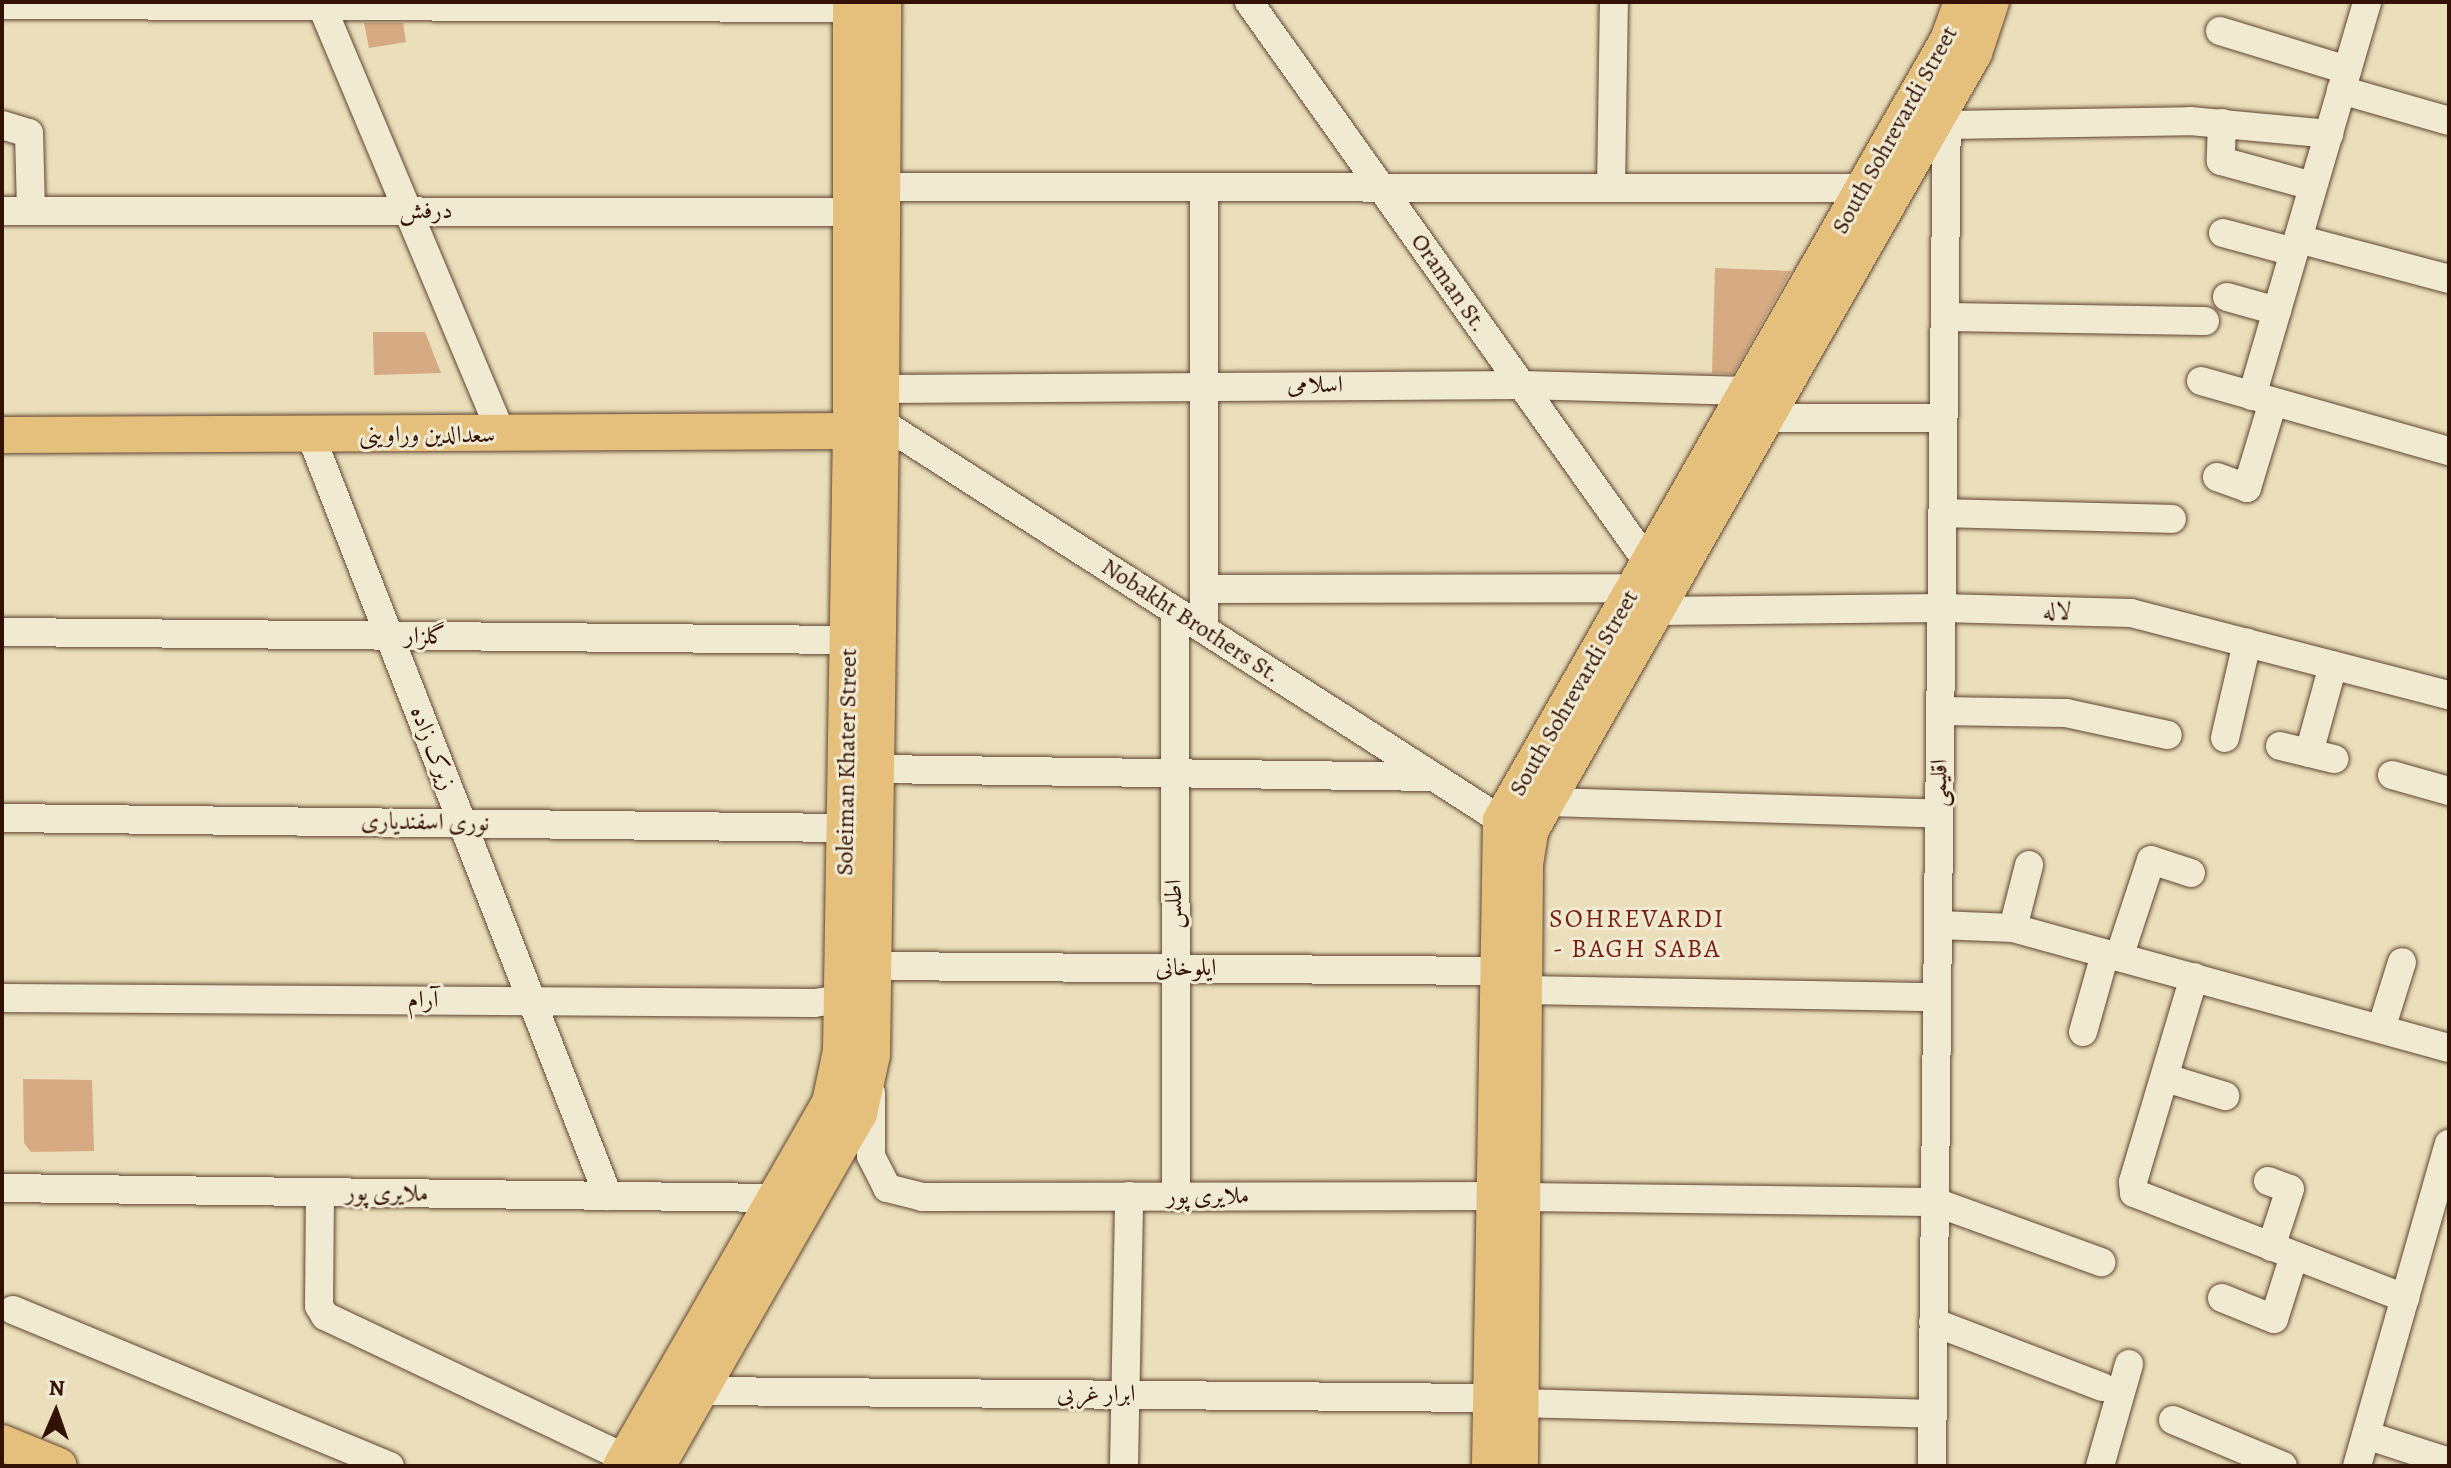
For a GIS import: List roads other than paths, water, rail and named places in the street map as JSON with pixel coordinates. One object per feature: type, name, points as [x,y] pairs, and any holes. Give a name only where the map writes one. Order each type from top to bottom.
[{"type":"main road","name":"South Sohrevardi Street","points":[[1520,1466],[1506,1400],[1511,981],[1501,820],[1757,405],[1877,195],[1948,40],[1962,2]]},
{"type":"main road","name":"South Sohrevardi Street","points":[[1877,195],[1947,113],[1974,53],[1991,2]]},
{"type":"main road","name":"Soleiman Khater Street","points":[[635,1463],[772,1198],[830,1103],[841,1051],[848,640],[871,414],[881,187],[862,4]]},
{"type":"main road","name":"Soleiman Khater Street","points":[[635,1463],[700,1391],[859,1114],[872,1055],[877,769],[871,414],[850,212],[862,4]]},
{"type":"main road","name":"South Sohrevardi Street","points":[[1511,981],[1530,831],[1646,588],[1757,405]]},
{"type":"main road","name":"سعدالدین وراوینی","points":[[2,435],[502,435],[871,414]]},
{"type":"main road","name":"South Sohrevardi Street","points":[[1490,1466],[1506,1400]]},
{"type":"main road","points":[[2,1443],[59,1466]]},
{"type":"street","name":"Oraman St.","points":[[1249,2],[1521,385],[1646,588]]},
{"type":"street","points":[[1611,188],[1614,2]]},
{"type":"street","points":[[2217,477],[2247,488],[2277,311],[2367,2]]},
{"type":"street","points":[[321,4],[502,435]]},
{"type":"street","points":[[2,5],[862,4]]},
{"type":"street","points":[[2220,31],[2449,121]]},
{"type":"street","points":[[1947,113],[2222,123],[2329,134]]},
{"type":"street","name":"اقلیمی","points":[[1932,1466],[1947,113]]},
{"type":"street","points":[[2222,123],[2221,161],[2313,186]]},
{"type":"street","points":[[2,125],[29,133],[31,211]]},
{"type":"street","points":[[881,187],[1611,188],[1877,195]]},
{"type":"street","points":[[1204,187],[1204,629]]},
{"type":"street","name":"درفش","points":[[2,211],[850,212]]},
{"type":"street","points":[[2223,233],[2449,279]]},
{"type":"street","points":[[2227,297],[2277,311]]},
{"type":"street","points":[[1945,317],[2205,321]]},
{"type":"street","points":[[2201,381],[2449,451]]},
{"type":"street","name":"اسلامی","points":[[871,414],[1204,385],[1521,385],[1943,418]]},
{"type":"street","name":"Nobakht Brothers St.","points":[[871,414],[1501,820]]},
{"type":"street","name":"زیرک زاده","points":[[311,436],[608,1196]]},
{"type":"street","points":[[1943,513],[2172,519]]},
{"type":"street","name":"لاله","points":[[1204,589],[1646,588],[1941,608],[2131,613],[2449,695]]},
{"type":"street","name":"اطلس","points":[[1175,611],[1176,1197]]},
{"type":"street","name":"گلزار","points":[[2,632],[848,640]]},
{"type":"street","points":[[2225,738],[2247,643]]},
{"type":"street","points":[[2280,746],[2322,756],[2333,665]]},
{"type":"street","points":[[1940,711],[2066,713],[2168,735]]},
{"type":"street","points":[[877,769],[1434,777]]},
{"type":"street","points":[[2392,775],[2449,791]]},
{"type":"street","points":[[1546,802],[1939,814]]},
{"type":"street","name":"نوری اسفندیاری","points":[[2,818],[847,828]]},
{"type":"street","points":[[2083,1032],[2151,860],[2191,873]]},
{"type":"street","points":[[2013,928],[2029,865]]},
{"type":"street","points":[[1938,925],[2013,928],[2449,1048]]},
{"type":"street","points":[[2381,1029],[2402,962]]},
{"type":"street","name":"ایلوخانی","points":[[875,966],[1175,968],[1937,997]]},
{"type":"street","points":[[2194,977],[2133,1182],[2134,1193],[2405,1298]]},
{"type":"street","name":"آرام","points":[[2,998],[814,1003],[844,999]]},
{"type":"street","name":"ملایری پور","points":[[872,1055],[871,1156],[887,1188],[922,1197],[1508,1196],[1935,1202],[2101,1262]]},
{"type":"street","points":[[2166,1078],[2225,1096]]},
{"type":"street","points":[[2357,1466],[2405,1298],[2438,1227],[2449,1144]]},
{"type":"street","points":[[2222,1298],[2274,1319],[2283,1252],[2279,1185]]},
{"type":"street","name":"ملایری پور","points":[[2,1188],[772,1198]]},
{"type":"street","points":[[320,1192],[319,1306],[325,1316],[635,1463]]},
{"type":"street","points":[[1124,1466],[1129,1196]]},
{"type":"street","points":[[13,1310],[390,1466]]},
{"type":"street","points":[[1933,1322],[2102,1387]]},
{"type":"street","points":[[2100,1466],[2129,1364]]},
{"type":"street","name":"ابرار غربی","points":[[700,1391],[1506,1400],[1932,1414]]},
{"type":"street","points":[[2173,1420],[2283,1466]]},
{"type":"street","points":[[2366,1435],[2449,1462]]},
{"type":"district","name":"SOHREVARDI - BAGH SABA","points":[[1637,934]]}]
